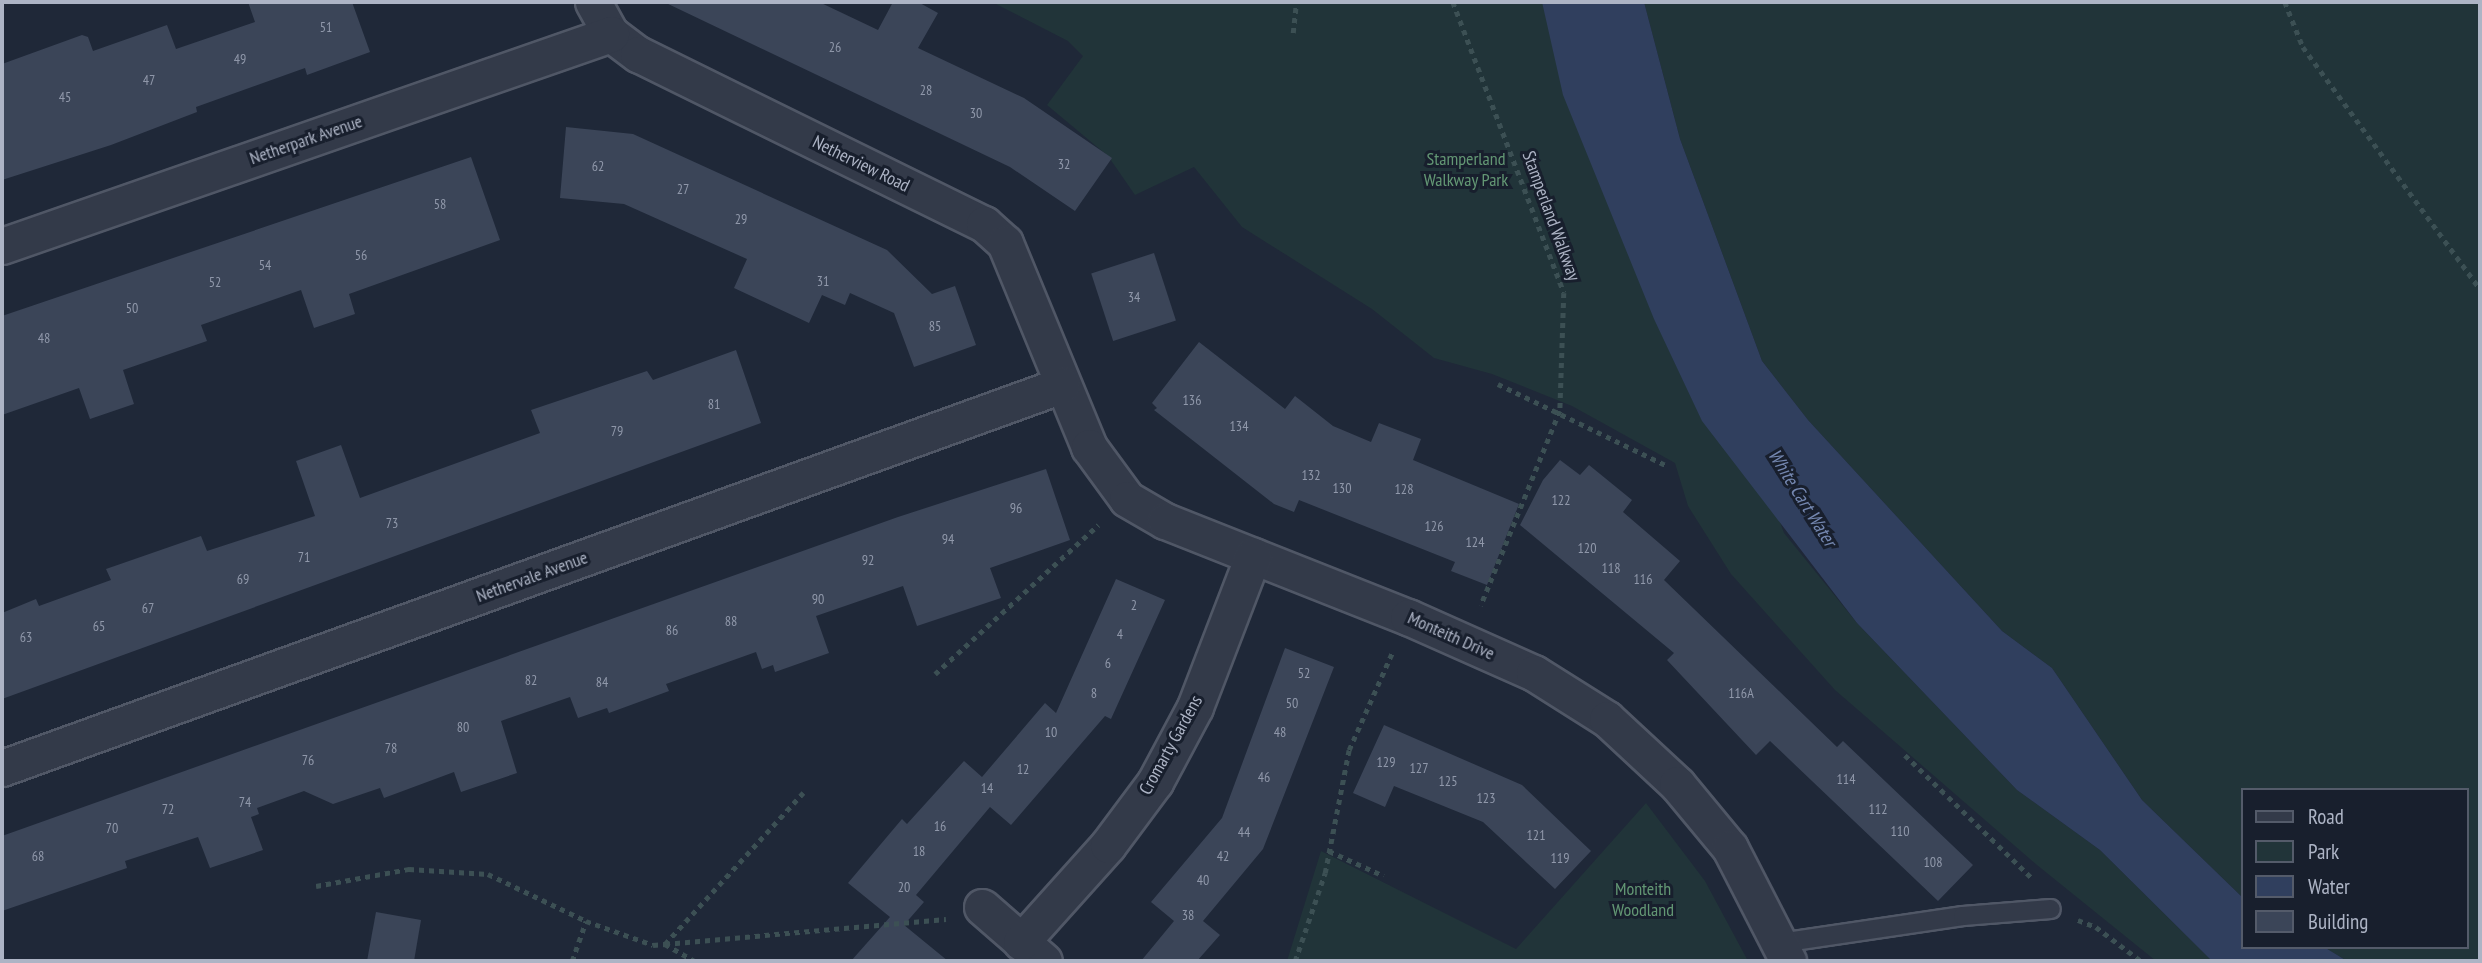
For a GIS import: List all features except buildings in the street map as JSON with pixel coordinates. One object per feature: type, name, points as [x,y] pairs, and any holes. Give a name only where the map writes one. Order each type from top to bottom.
[{"type":"street","name":"Netherview Road","points":[[593,2],[611,33],[638,54],[984,224],[1005,243],[1022,275],[1062,385]]},
{"type":"street","name":"Netherpark Avenue","points":[[2,246],[611,33]]},
{"type":"street","name":"Monteith Drive","points":[[1062,385],[1089,447],[1127,499],[1165,521],[1408,617],[1534,673],[1607,719],[1677,783],[1730,848],[1784,952]]},
{"type":"street","name":"Nethervale Avenue","points":[[2,768],[1062,385]]},
{"type":"street","name":"Cromarty Gardens","points":[[982,907],[1032,951],[1154,782],[1195,707],[1253,556]]},
{"type":"lane","points":[[1784,952],[1963,916],[2051,909]]},
{"type":"path","points":[[1293,33],[1296,2]]},
{"type":"path","name":"Stamperland Walkway","points":[[1453,2],[1564,293],[1560,411],[1465,643]]},
{"type":"path","points":[[2286,2],[2302,47],[2480,289]]},
{"type":"path","points":[[1498,384],[1560,411],[1668,466]]},
{"type":"path","points":[[935,674],[1127,499]]},
{"type":"path","points":[[1295,961],[1329,851],[1349,750],[1408,617]]},
{"type":"path","points":[[1905,755],[2039,884],[2051,909],[2096,927],[2141,961]]},
{"type":"path","points":[[665,944],[803,793]]},
{"type":"path","points":[[1329,851],[1384,876]]},
{"type":"path","points":[[316,886],[409,869],[488,874],[586,921],[653,945],[960,917],[982,907]]},
{"type":"path","points":[[572,961],[586,921]]},
{"type":"path","points":[[665,944],[695,961]]},
{"type":"green space","name":"Stamperland Walkway Park","points":[[992,2],[1592,2],[1784,533],[1857,623],[2017,790],[2100,850],[2212,961],[2156,961],[2037,865],[1835,690],[1731,574],[1688,506],[1675,463],[1572,406],[1492,374],[1434,358],[1372,309],[1242,227],[1194,167],[1135,195],[1108,156],[1047,105],[1083,56],[1068,41]]},
{"type":"green space","points":[[1644,2],[2480,2],[2480,961],[2347,961],[2327,949],[2468,949],[2468,788],[2240,788],[2240,895],[2142,800],[2052,668],[2002,631],[1808,420],[1762,361],[1680,139]]},
{"type":"green space","name":"Monteith Woodland","points":[[1646,803],[1705,881],[1748,961],[1287,961],[1321,851],[1516,949]]},
{"type":"water","name":"White Cart Water","points":[[1542,2],[1644,2],[1680,139],[1762,361],[1808,420],[2002,631],[2052,668],[2142,800],[2240,895],[2240,949],[2327,949],[2347,961],[2212,961],[2100,850],[2017,790],[1857,623],[1702,421],[1654,319],[1563,95]]}]
